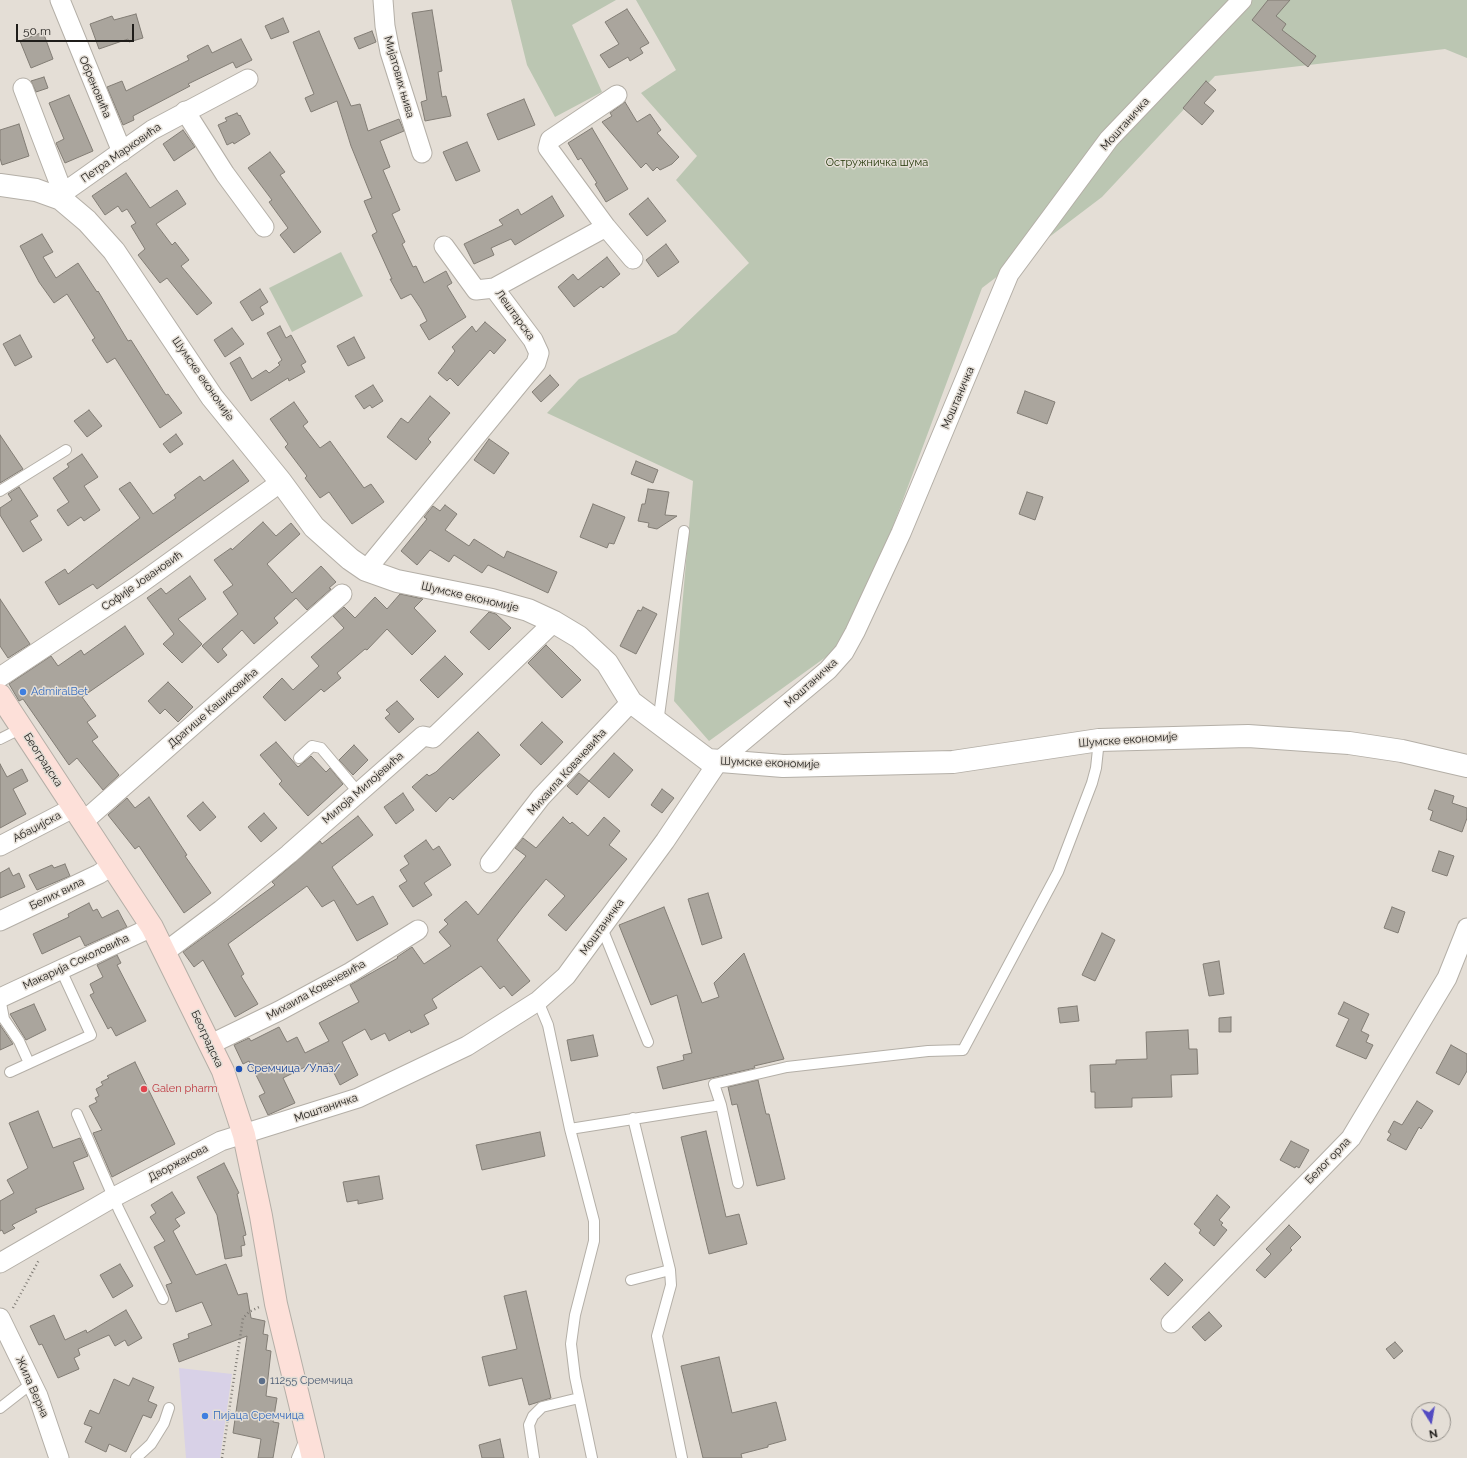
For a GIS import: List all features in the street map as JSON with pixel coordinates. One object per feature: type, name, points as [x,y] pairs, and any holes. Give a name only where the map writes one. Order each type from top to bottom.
[{"type":"main road","name":"Београдска","points":[[0,695],[152,927],[211,1044],[236,1106],[244,1135],[261,1216],[276,1304],[313,1458]]},
{"type":"street","name":"Обреновића","points":[[60,0],[122,152]]},
{"type":"street","name":"Мијатових њива","points":[[383,0],[385,26],[390,52],[422,153]]},
{"type":"street","name":"Моштаничка","points":[[244,1135],[358,1098],[467,1046],[538,1001],[566,976],[665,841],[718,762],[828,670],[844,652],[855,632],[901,533],[1009,274],[1109,139],[1242,0]]},
{"type":"street","name":"Петра Марковића","points":[[62,196],[152,130],[185,111],[248,79]]},
{"type":"street","points":[[23,88],[62,196]]},
{"type":"street","points":[[617,94],[550,140],[548,148],[606,227],[633,259]]},
{"type":"street","points":[[185,111],[225,174],[264,227]]},
{"type":"street","name":"Шумске економије","points":[[0,185],[36,190],[62,196],[87,221],[114,251],[212,397],[281,482],[314,527],[350,559],[366,570],[397,580],[492,600],[528,610],[554,622],[579,637],[607,663],[631,702],[658,724],[708,760],[783,766],[953,762],[1100,740],[1248,736],[1297,738],[1349,743],[1402,751],[1467,766]]},
{"type":"street","name":"Лештарска","points":[[366,570],[536,363],[540,353],[533,340],[494,288],[606,227]]},
{"type":"street","points":[[444,246],[476,290],[494,288]]},
{"type":"street","name":"Софије Јовановић","points":[[0,677],[137,586],[281,482]]},
{"type":"street","name":"Драгише Кашиковића","points":[[79,814],[342,594]]},
{"type":"street","name":"Милоја Милојевића","points":[[164,952],[221,910],[289,854],[422,736],[433,738],[554,622]]},
{"type":"street","name":"Михаила Ковачевића","points":[[490,863],[541,797],[631,702]]},
{"type":"street","name":"Абаџијска","points":[[0,846],[79,814]]},
{"type":"street","name":"Белих вила","points":[[0,921],[113,866]]},
{"type":"street","name":"Макарија Соколовића","points":[[0,998],[152,927]]},
{"type":"street","name":"Белог орла","points":[[1171,1323],[1351,1138],[1447,978],[1467,928]]},
{"type":"street","name":"Михаила Ковачевића","points":[[211,1044],[279,1011],[351,972],[418,930]]},
{"type":"street","name":"Дворжакова","points":[[0,1263],[114,1197],[221,1141],[244,1135]]},
{"type":"street","name":"Жила Верна","points":[[5,1315],[43,1410],[59,1458]]},
{"type":"lane","points":[[0,491],[66,450]]},
{"type":"lane","points":[[658,724],[684,531]]},
{"type":"lane","name":"Београдска","points":[[0,739],[22,728]]},
{"type":"lane","points":[[738,1183],[721,1105],[714,1084],[787,1067],[928,1051],[963,1050],[1058,872],[1092,783],[1100,740]]},
{"type":"lane","points":[[299,758],[312,746],[321,748],[358,792]]},
{"type":"lane","points":[[602,928],[648,1042]]},
{"type":"lane","points":[[10,1072],[91,1035],[61,970]]},
{"type":"lane","points":[[0,998],[4,1019],[19,1041],[30,1062]]},
{"type":"lane","points":[[538,1001],[548,1025],[570,1129],[594,1221],[594,1241],[575,1315],[571,1344],[579,1398],[592,1458]]},
{"type":"lane","points":[[570,1129],[721,1105]]},
{"type":"lane","points":[[77,1114],[114,1197],[163,1299]]},
{"type":"lane","points":[[633,1118],[670,1270],[671,1285],[657,1336],[682,1458]]},
{"type":"lane","points":[[631,1280],[670,1270]]},
{"type":"lane","points":[[0,1408],[32,1383]]},
{"type":"lane","points":[[534,1458],[529,1426],[533,1416],[542,1407],[579,1398]]},
{"type":"lane","points":[[136,1458],[151,1444],[164,1423],[169,1408]]},
{"type":"lane","points":[[297,1458],[307,1436]]},
{"type":"path","points":[[5,1315],[41,1255]]},
{"type":"path","points":[[222,1458],[243,1318],[256,1308],[276,1304]]},
{"type":"shaded area","name":"Пијаца Сремчица","points":[[179,1368],[232,1374],[220,1458],[186,1458]]},
{"type":"green space","points":[[511,0],[616,0],[572,25],[602,92],[555,117],[527,65]]},
{"type":"green space","name":"Остружничка шума","points":[[636,0],[1467,0],[1467,58],[1445,49],[1215,76],[1102,197],[982,288],[851,639],[709,741],[674,701],[693,481],[547,413],[579,379],[676,333],[749,263],[676,180],[697,156],[641,93],[676,70]]},
{"type":"green space","points":[[341,252],[363,296],[292,332],[269,288]]},
{"type":"building","points":[[1268,0],[1290,0],[1276,16],[1286,24],[1282,30],[1316,56],[1308,67],[1252,20]]},
{"type":"building","points":[[627,9],[649,43],[640,48],[643,53],[630,61],[628,57],[609,68],[600,55],[619,44],[605,22]]},
{"type":"building","points":[[432,10],[442,71],[438,72],[442,97],[446,96],[451,116],[425,121],[421,102],[427,100],[412,13]]},
{"type":"building","points":[[136,14],[143,38],[129,42],[128,39],[99,49],[90,24],[112,16],[114,20]]},
{"type":"building","points":[[283,18],[289,32],[271,39],[265,26]]},
{"type":"building","points":[[319,31],[351,106],[360,104],[368,131],[399,119],[404,131],[380,141],[390,167],[383,170],[400,210],[392,214],[405,242],[402,244],[413,267],[416,266],[424,283],[446,271],[452,283],[447,286],[466,317],[429,340],[420,325],[427,321],[421,309],[411,294],[401,299],[390,279],[392,279],[372,235],[377,232],[364,201],[372,198],[351,146],[337,101],[311,112],[305,98],[314,94],[293,42]]},
{"type":"building","points":[[372,31],[376,42],[359,49],[354,38]]},
{"type":"building","points":[[43,32],[53,59],[31,68],[20,41]]},
{"type":"building","points":[[241,39],[252,60],[236,68],[233,62],[188,84],[190,86],[133,116],[134,120],[123,125],[107,87],[122,81],[126,91],[189,60],[187,56],[208,45],[212,53]]},
{"type":"building","points":[[44,77],[48,88],[36,92],[31,81]]},
{"type":"building","points":[[1206,81],[1216,90],[1204,103],[1214,111],[1202,125],[1183,108]]},
{"type":"building","points":[[69,95],[93,151],[65,163],[56,143],[64,139],[49,103]]},
{"type":"building","points":[[524,99],[535,125],[498,140],[487,114]]},
{"type":"building","points":[[625,102],[637,122],[650,114],[661,130],[657,133],[679,157],[672,164],[660,170],[657,167],[653,171],[646,163],[641,168],[602,122],[612,116],[610,113]]},
{"type":"building","points":[[237,113],[239,116],[240,115],[250,134],[234,144],[233,142],[227,145],[218,125],[227,121],[225,118]]},
{"type":"building","points":[[19,124],[29,156],[2,165],[0,158],[0,130]]},
{"type":"building","points":[[592,128],[628,189],[606,202],[595,184],[597,183],[581,158],[578,160],[568,143]]},
{"type":"building","points":[[183,130],[195,147],[174,161],[163,144]]},
{"type":"building","points":[[467,142],[480,171],[456,181],[443,152]]},
{"type":"building","points":[[270,152],[285,172],[280,175],[321,232],[294,253],[280,235],[288,228],[269,202],[272,200],[248,168]]},
{"type":"building","points":[[126,173],[150,208],[177,190],[186,204],[156,224],[172,245],[175,242],[189,260],[181,266],[212,303],[197,315],[167,278],[160,283],[138,255],[145,249],[131,226],[136,223],[127,209],[122,212],[118,206],[105,215],[92,196]]},
{"type":"building","points":[[552,196],[564,216],[515,245],[511,239],[491,248],[494,255],[474,264],[464,244],[503,225],[499,220],[518,209],[521,215]]},
{"type":"building","points":[[648,198],[666,221],[647,236],[629,214]]},
{"type":"building","points":[[42,234],[53,252],[43,257],[56,278],[78,263],[97,292],[98,291],[128,341],[131,340],[166,395],[168,394],[182,413],[160,428],[115,358],[107,363],[92,340],[95,338],[67,294],[54,303],[39,282],[20,246]]},
{"type":"building","points":[[666,244],[679,262],[658,277],[646,260]]},
{"type":"building","points":[[607,257],[620,274],[603,288],[601,286],[574,307],[558,287],[573,274],[578,280]]},
{"type":"building","points":[[260,289],[268,302],[260,307],[264,314],[252,321],[240,302]]},
{"type":"building","points":[[485,322],[506,340],[494,354],[490,350],[458,386],[450,378],[447,381],[438,373],[455,351],[452,347],[472,326],[476,332]]},
{"type":"building","points":[[280,326],[286,338],[291,335],[306,362],[301,365],[305,372],[289,381],[288,378],[251,401],[230,363],[240,357],[252,379],[266,370],[269,373],[280,365],[278,363],[282,360],[267,333]]},
{"type":"building","points":[[232,328],[244,344],[225,357],[214,340]]},
{"type":"building","points":[[20,335],[32,357],[15,366],[3,344]]},
{"type":"building","points":[[354,337],[365,358],[348,366],[337,346]]},
{"type":"building","points":[[550,375],[559,385],[541,402],[532,392]]},
{"type":"building","points":[[373,385],[383,401],[372,408],[370,405],[364,409],[355,396]]},
{"type":"building","points":[[1025,391],[1055,402],[1047,424],[1017,413]]},
{"type":"building","points":[[430,396],[450,413],[428,439],[431,442],[416,460],[387,437],[401,418],[408,423]]},
{"type":"building","points":[[294,402],[308,422],[303,426],[320,448],[330,441],[364,488],[371,484],[384,502],[352,524],[329,492],[320,498],[305,478],[307,476],[285,447],[288,444],[270,419]]},
{"type":"building","points":[[89,410],[102,426],[87,437],[74,421]]},
{"type":"building","points":[[176,434],[183,444],[170,453],[163,444]]},
{"type":"building","points":[[0,435],[23,469],[0,483]]},
{"type":"building","points":[[489,439],[509,453],[494,474],[474,460]]},
{"type":"building","points":[[82,454],[98,477],[84,486],[100,510],[84,521],[81,517],[68,526],[57,510],[69,502],[53,478],[69,467],[67,464]]},
{"type":"building","points":[[233,460],[249,481],[97,589],[93,584],[59,605],[45,582],[65,569],[68,574],[140,518],[119,489],[130,482],[153,514],[176,498],[174,495],[200,476],[204,481]]},
{"type":"building","points":[[636,461],[658,470],[653,483],[631,474]]},
{"type":"building","points":[[19,487],[38,516],[30,521],[42,540],[23,552],[0,515],[0,508],[12,500],[8,494]]},
{"type":"building","points":[[648,489],[669,492],[665,515],[677,516],[657,529],[648,527],[649,523],[638,521],[642,504],[645,504]]},
{"type":"building","points":[[1027,492],[1043,497],[1035,520],[1019,514]]},
{"type":"building","points":[[593,504],[625,517],[614,544],[609,543],[607,548],[580,537]]},
{"type":"building","points":[[445,505],[457,514],[445,530],[469,546],[474,539],[504,558],[507,551],[557,572],[548,593],[488,565],[482,573],[454,555],[449,562],[430,550],[417,565],[401,551],[427,519],[424,517],[433,506],[440,511]]},
{"type":"building","points":[[263,522],[276,536],[291,523],[300,534],[267,564],[292,593],[321,566],[336,582],[329,588],[331,589],[307,610],[296,598],[274,618],[278,623],[254,644],[242,630],[222,649],[227,655],[218,663],[202,646],[238,614],[223,592],[233,585],[214,560],[231,548],[232,550]]},
{"type":"building","points":[[190,576],[206,599],[178,619],[202,644],[182,663],[163,644],[174,634],[147,598],[161,588],[166,594]]},
{"type":"building","points":[[400,594],[423,599],[414,608],[436,631],[412,655],[387,629],[367,650],[365,649],[337,673],[341,678],[324,692],[321,689],[285,721],[263,697],[282,678],[293,690],[319,666],[311,657],[344,628],[333,616],[344,607],[355,618],[375,597],[387,609]]},
{"type":"building","points":[[0,599],[30,644],[8,658],[0,646]]},
{"type":"building","points":[[643,607],[657,614],[636,654],[620,646],[638,610],[641,611]]},
{"type":"building","points":[[489,612],[496,614],[511,628],[489,650],[470,632]]},
{"type":"building","points":[[125,626],[144,654],[82,697],[96,716],[87,722],[98,737],[92,741],[119,775],[103,790],[77,758],[69,765],[23,699],[19,701],[9,684],[51,656],[58,666],[81,650],[84,655]]},
{"type":"building","points":[[546,645],[581,680],[562,698],[528,663]]},
{"type":"building","points":[[445,656],[463,674],[438,698],[420,680]]},
{"type":"building","points":[[168,682],[193,707],[178,722],[165,709],[160,714],[148,701]]},
{"type":"building","points":[[397,701],[414,719],[399,733],[385,718],[390,714],[386,710]]},
{"type":"building","points":[[542,722],[563,742],[541,765],[520,745]]},
{"type":"building","points":[[478,732],[500,755],[453,800],[450,797],[436,812],[412,787],[427,774],[429,776],[436,772]]},
{"type":"building","points":[[276,742],[298,767],[311,756],[326,772],[330,768],[343,784],[308,816],[279,784],[282,781],[260,755]]},
{"type":"building","points":[[354,745],[368,760],[353,775],[339,760]]},
{"type":"building","points":[[614,753],[633,770],[609,798],[589,781]]},
{"type":"building","points":[[0,764],[7,777],[22,769],[28,781],[13,789],[26,814],[0,828]]},
{"type":"building","points":[[579,773],[589,781],[577,795],[567,786]]},
{"type":"building","points":[[662,789],[674,798],[662,813],[651,805]]},
{"type":"building","points":[[1435,790],[1454,796],[1452,803],[1467,808],[1467,818],[1462,832],[1430,820],[1433,811],[1428,809]]},
{"type":"building","points":[[403,793],[414,810],[396,824],[384,807]]},
{"type":"building","points":[[149,797],[187,855],[185,856],[211,893],[184,913],[139,846],[135,849],[108,815],[127,798],[135,808]]},
{"type":"building","points":[[203,802],[216,817],[200,831],[187,816]]},
{"type":"building","points":[[264,813],[277,828],[261,842],[248,827]]},
{"type":"building","points":[[358,816],[373,835],[332,867],[357,905],[373,896],[388,924],[357,941],[334,900],[322,907],[307,886],[228,944],[244,974],[241,976],[258,1004],[235,1017],[203,960],[194,967],[183,952],[275,885],[272,882],[320,841],[322,844]]},
{"type":"building","points":[[563,817],[570,824],[572,822],[588,836],[604,817],[620,831],[609,845],[627,859],[566,931],[548,915],[565,896],[546,879],[522,908],[497,940],[530,981],[512,996],[504,986],[500,989],[481,966],[432,999],[437,1008],[424,1015],[429,1024],[411,1033],[410,1030],[389,1041],[385,1033],[371,1040],[365,1029],[342,1042],[358,1075],[340,1085],[329,1063],[314,1070],[311,1064],[283,1078],[295,1103],[268,1115],[259,1096],[265,1093],[249,1061],[243,1064],[234,1045],[249,1038],[251,1041],[279,1027],[287,1042],[297,1037],[305,1053],[329,1041],[319,1023],[359,1002],[350,985],[398,958],[397,957],[412,947],[424,964],[451,946],[439,932],[448,924],[444,920],[466,901],[478,915],[526,856],[515,848],[523,838],[536,848]]},
{"type":"building","points":[[426,840],[433,850],[439,846],[451,865],[424,883],[432,895],[413,907],[399,886],[407,881],[400,870],[409,864],[404,856]]},
{"type":"building","points":[[1439,851],[1454,856],[1447,876],[1432,871]]},
{"type":"building","points":[[65,864],[70,876],[37,890],[29,875],[52,865],[54,868]]},
{"type":"building","points":[[9,868],[13,876],[19,873],[25,887],[0,898],[0,873]]},
{"type":"building","points":[[708,893],[722,938],[702,945],[688,899]]},
{"type":"building","points":[[89,903],[93,911],[97,909],[102,918],[118,910],[127,927],[85,946],[80,936],[42,954],[33,934],[69,917],[68,914]]},
{"type":"building","points":[[664,907],[702,1003],[719,997],[714,983],[744,953],[784,1059],[754,1066],[755,1068],[663,1089],[657,1067],[684,1060],[683,1055],[692,1053],[677,995],[651,1005],[619,925]]},
{"type":"building","points":[[1392,907],[1405,912],[1398,933],[1384,928]]},
{"type":"building","points":[[1102,933],[1115,940],[1095,981],[1082,975]]},
{"type":"building","points":[[117,955],[121,963],[117,965],[146,1021],[116,1036],[111,1027],[108,1029],[90,995],[94,993],[90,984],[103,977],[97,965]]},
{"type":"building","points":[[1219,961],[1224,994],[1209,996],[1203,964]]},
{"type":"building","points":[[1344,1002],[1369,1014],[1361,1031],[1369,1035],[1366,1042],[1373,1045],[1366,1059],[1336,1046],[1349,1019],[1338,1014]]},
{"type":"building","points":[[34,1004],[46,1030],[26,1040],[10,1014]]},
{"type":"building","points":[[1077,1006],[1079,1021],[1060,1023],[1058,1008]]},
{"type":"building","points":[[1231,1017],[1231,1032],[1219,1032],[1219,1018]]},
{"type":"building","points":[[0,1025],[13,1044],[0,1050]]},
{"type":"building","points":[[1188,1030],[1189,1049],[1197,1049],[1198,1074],[1171,1075],[1172,1097],[1132,1098],[1132,1107],[1095,1108],[1095,1092],[1091,1092],[1090,1065],[1116,1064],[1116,1060],[1147,1059],[1146,1032]]},
{"type":"building","points":[[593,1035],[598,1056],[571,1061],[567,1040]]},
{"type":"building","points":[[1451,1045],[1467,1054],[1467,1071],[1459,1085],[1436,1073]]},
{"type":"building","points":[[135,1062],[175,1144],[112,1177],[93,1133],[102,1130],[89,1106],[97,1102],[95,1098],[99,1096],[96,1089],[103,1085],[101,1082],[109,1078],[107,1076]]},
{"type":"building","points":[[758,1080],[766,1114],[769,1114],[785,1179],[757,1186],[737,1104],[732,1105],[728,1087]]},
{"type":"building","points":[[1417,1101],[1433,1111],[1421,1129],[1419,1127],[1406,1150],[1387,1140],[1391,1134],[1388,1132],[1394,1121],[1402,1125]]},
{"type":"building","points":[[38,1111],[53,1148],[80,1138],[88,1156],[73,1162],[84,1189],[35,1209],[37,1212],[12,1225],[15,1228],[4,1234],[2,1230],[0,1231],[0,1201],[14,1193],[7,1180],[28,1168],[9,1123]]},
{"type":"building","points":[[706,1131],[726,1217],[739,1214],[747,1244],[709,1254],[681,1137]]},
{"type":"building","points":[[540,1132],[545,1156],[482,1170],[476,1145]]},
{"type":"building","points":[[1291,1141],[1309,1150],[1299,1168],[1296,1166],[1295,1168],[1280,1160]]},
{"type":"building","points":[[224,1163],[239,1193],[237,1194],[246,1235],[243,1236],[245,1245],[241,1246],[242,1256],[225,1259],[217,1215],[197,1177]]},
{"type":"building","points":[[379,1176],[383,1199],[358,1204],[358,1200],[347,1202],[343,1182]]},
{"type":"building","points":[[172,1192],[185,1213],[175,1219],[180,1226],[173,1231],[196,1275],[226,1264],[238,1295],[247,1293],[251,1318],[265,1321],[263,1334],[268,1335],[266,1350],[271,1351],[266,1396],[277,1398],[273,1422],[279,1423],[273,1458],[258,1458],[261,1439],[233,1433],[247,1336],[179,1362],[173,1344],[189,1338],[188,1334],[212,1325],[202,1302],[176,1312],[166,1285],[172,1283],[154,1247],[165,1241],[150,1217],[156,1213],[151,1205]]},
{"type":"building","points":[[1217,1195],[1230,1207],[1219,1220],[1223,1223],[1221,1225],[1227,1230],[1214,1246],[1199,1233],[1201,1230],[1194,1224]]},
{"type":"building","points":[[1289,1225],[1301,1237],[1290,1248],[1292,1250],[1265,1278],[1256,1270],[1271,1254],[1266,1249]]},
{"type":"building","points":[[1165,1263],[1183,1280],[1168,1296],[1150,1279]]},
{"type":"building","points":[[120,1264],[133,1286],[113,1298],[100,1275]]},
{"type":"building","points":[[526,1291],[551,1398],[529,1405],[522,1378],[489,1386],[482,1357],[517,1349],[504,1296]]},
{"type":"building","points":[[126,1310],[142,1338],[128,1346],[125,1340],[115,1346],[109,1335],[78,1349],[80,1355],[74,1358],[79,1369],[58,1378],[42,1344],[39,1345],[30,1326],[54,1315],[65,1340],[86,1330],[87,1333]]},
{"type":"building","points":[[1209,1312],[1222,1326],[1205,1341],[1192,1327]]},
{"type":"building","points":[[1395,1342],[1403,1351],[1394,1359],[1386,1349]]},
{"type":"building","points":[[719,1357],[732,1413],[776,1402],[786,1440],[768,1445],[768,1447],[741,1454],[742,1458],[703,1458],[681,1366]]},
{"type":"building","points":[[133,1378],[154,1387],[148,1401],[157,1405],[151,1418],[143,1415],[126,1452],[109,1444],[106,1452],[85,1442],[92,1427],[84,1424],[90,1410],[99,1414],[114,1379],[129,1386]]},
{"type":"building","points":[[500,1439],[504,1458],[482,1458],[479,1445]]},
{"type":"place","name":"AdmiralBet","points":[[23,692]]},
{"type":"place","name":"Сремчица /Улаз/","points":[[239,1069]]},
{"type":"place","name":"Galen pharm","points":[[144,1089]]},
{"type":"place","name":"11255 Сремчица","points":[[262,1381]]},
{"type":"place","name":"Пијаца Сремчица","points":[[205,1416]]}]
